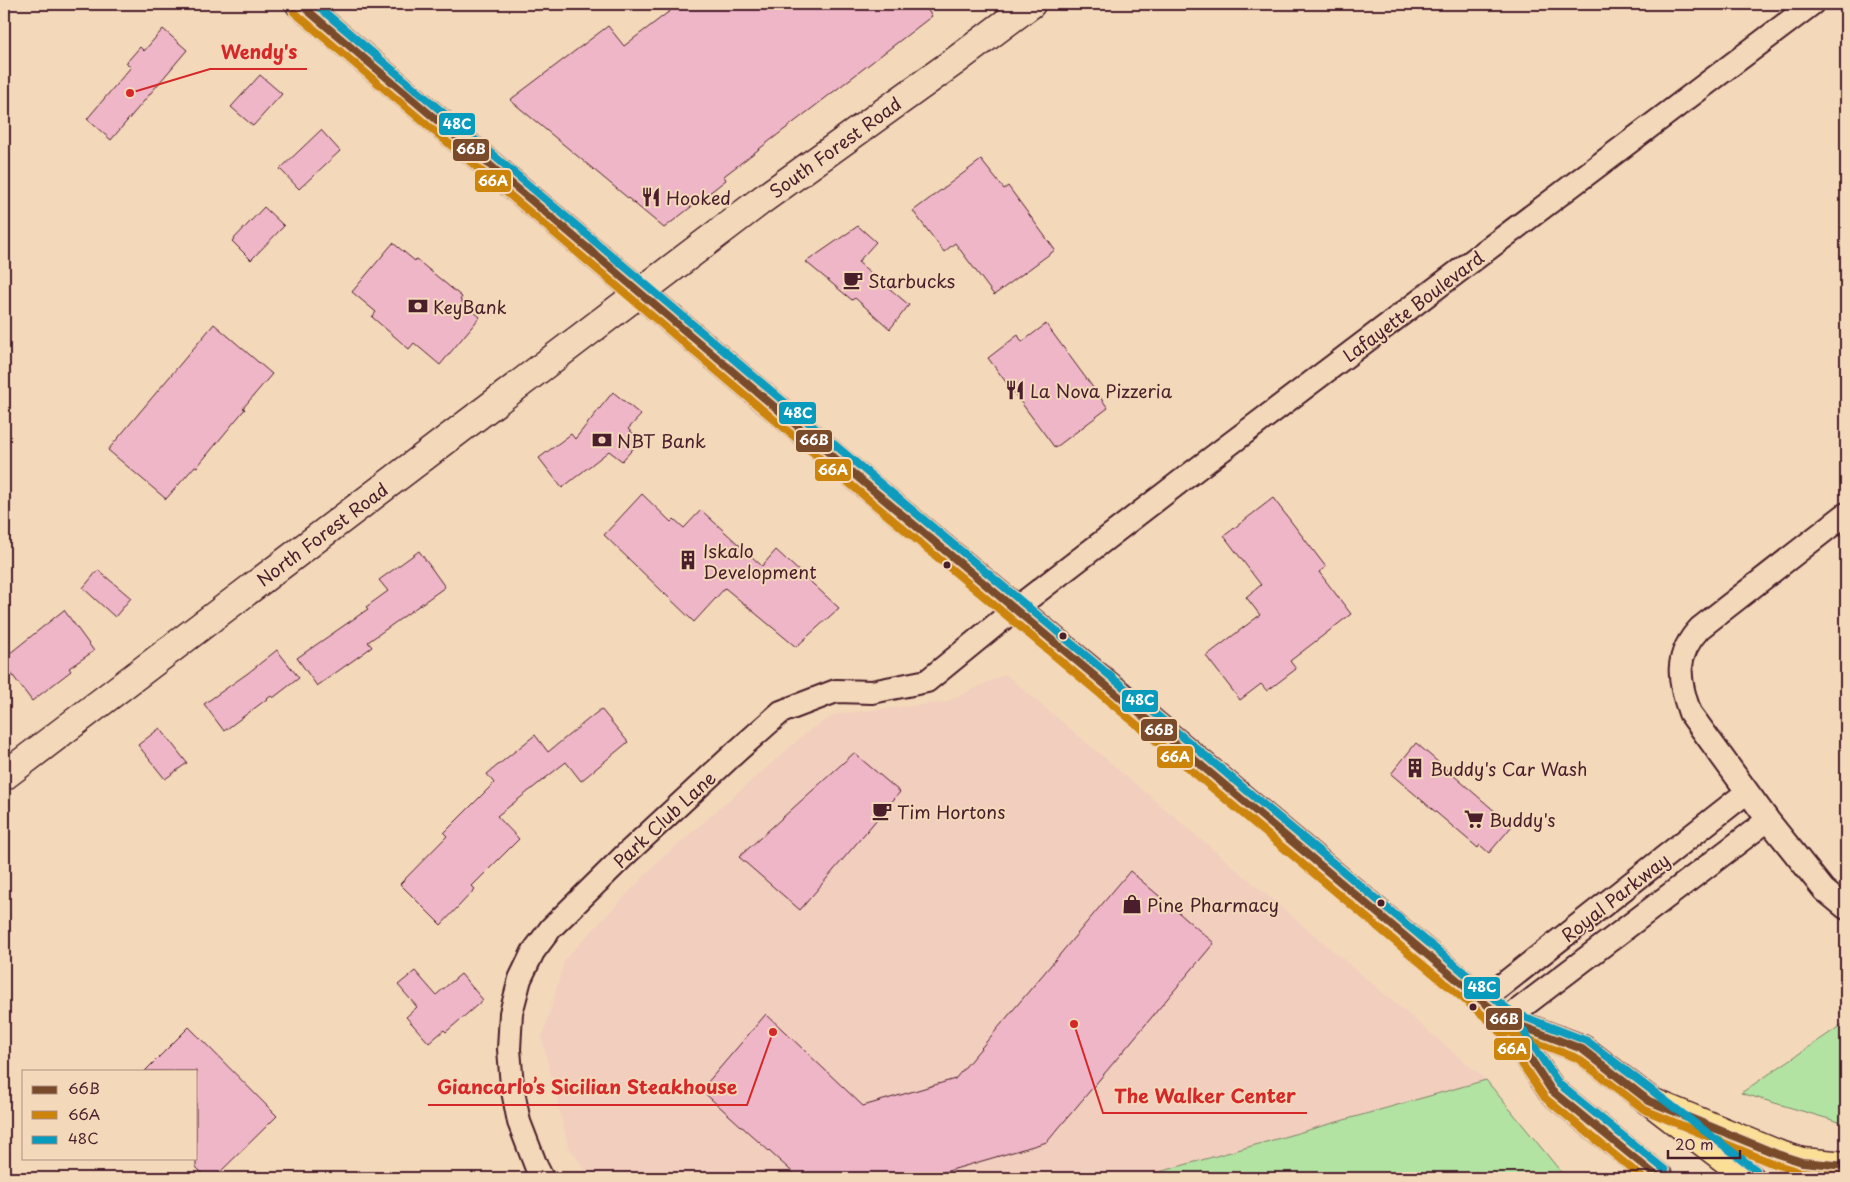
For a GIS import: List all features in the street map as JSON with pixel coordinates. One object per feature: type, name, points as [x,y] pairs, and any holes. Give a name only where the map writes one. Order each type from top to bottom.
[{"type":"main road","points":[[300,4],[1015,609],[1505,1020],[1552,1091],[1653,1175]]},
{"type":"main road","points":[[1505,1020],[1582,1049],[1750,1178]]},
{"type":"main road","points":[[1649,1101],[1777,1154],[1802,1162],[1846,1166]]},
{"type":"street","name":"South Forest Road","points":[[640,292],[759,202],[1031,4]]},
{"type":"street","name":"Lafayette Boulevard","points":[[1015,609],[1188,475],[1812,4]]},
{"type":"street","name":"North Forest Road","points":[[4,776],[640,292]]},
{"type":"street","points":[[1846,514],[1691,637],[1682,654],[1681,680],[1683,694],[1690,713],[1747,792],[1824,890],[1846,908]]},
{"type":"street","name":"Park Club Lane","points":[[542,1178],[519,1122],[512,1086],[509,1048],[511,1013],[520,979],[534,952],[550,928],[625,855],[781,712],[836,691],[872,692],[927,681],[1015,609]]},
{"type":"street","name":"Royal Parkway","points":[[1482,1001],[1747,792]]},
{"type":"street","name":"Royal Parkway","points":[[1505,1020],[1768,820]]},
{"type":"shaded area","points":[[1005,674],[1486,1080],[1138,1178],[591,1178],[568,1145],[542,1039],[565,959],[658,862],[811,729],[837,714],[947,702]]},
{"type":"green space","points":[[1846,1022],[1846,1124],[1741,1093]]},
{"type":"green space","points":[[1486,1080],[1566,1178],[1138,1178]]},
{"type":"building","points":[[679,4],[923,4],[932,16],[724,176],[726,180],[664,228],[510,100],[608,26],[624,46]]},
{"type":"building","points":[[163,29],[187,50],[111,140],[87,119],[131,67],[126,63],[140,47],[144,51]]},
{"type":"building","points":[[260,75],[282,94],[253,126],[231,107]]},
{"type":"building","points":[[321,130],[340,151],[299,189],[280,169]]},
{"type":"building","points":[[981,160],[1004,189],[1008,186],[1055,250],[994,295],[955,243],[944,252],[913,211]]},
{"type":"building","points":[[264,207],[284,226],[251,260],[232,241]]},
{"type":"building","name":"Starbucks","points":[[858,226],[876,242],[858,262],[909,305],[890,329],[855,298],[852,300],[806,262]]},
{"type":"building","name":"KeyBank","points":[[393,243],[415,261],[416,259],[462,297],[460,300],[480,317],[440,365],[414,343],[409,349],[372,317],[376,312],[352,292]]},
{"type":"building","points":[[214,324],[272,374],[197,467],[195,466],[166,499],[108,450]]},
{"type":"building","points":[[1046,324],[1108,408],[1055,448],[988,358],[1018,335],[1022,342]]},
{"type":"building","name":"NBT Bank","points":[[613,392],[641,415],[628,429],[641,440],[622,461],[609,451],[562,488],[539,458],[571,434],[575,439]]},
{"type":"building","name":"Iskalo Development","points":[[642,494],[671,522],[674,519],[684,528],[701,510],[762,566],[776,550],[839,608],[796,647],[725,588],[694,622],[604,535]]},
{"type":"building","points":[[1273,498],[1326,567],[1319,572],[1351,614],[1290,661],[1296,669],[1267,691],[1261,684],[1240,700],[1206,656],[1260,615],[1246,597],[1261,585],[1224,536]]},
{"type":"building","points":[[419,551],[445,587],[368,642],[372,647],[317,686],[297,658],[368,609],[366,607],[388,591],[379,580]]},
{"type":"building","points":[[98,570],[131,598],[115,617],[83,588]]},
{"type":"building","points":[[64,610],[94,651],[69,668],[71,671],[32,701],[4,664],[4,658]]},
{"type":"building","points":[[277,650],[299,678],[224,731],[204,704]]},
{"type":"building","points":[[601,709],[628,742],[581,781],[566,762],[497,816],[519,839],[472,886],[475,889],[441,925],[400,884],[447,836],[444,833],[494,783],[487,774],[535,735],[548,752]]},
{"type":"building","points":[[160,728],[187,763],[165,779],[138,745]]},
{"type":"building","points":[[1416,743],[1512,826],[1489,853],[1480,845],[1478,848],[1391,774]]},
{"type":"building","points":[[854,753],[900,792],[800,910],[739,857]]},
{"type":"building","points":[[1130,871],[1214,943],[1047,1142],[924,1178],[799,1178],[701,1090],[766,1014],[863,1106],[955,1079]]},
{"type":"building","points":[[415,971],[436,995],[461,974],[483,1000],[446,1032],[444,1030],[429,1043],[406,1017],[417,1007],[398,985]]},
{"type":"building","points":[[189,1027],[277,1116],[214,1178],[207,1178],[196,1167],[196,1160],[198,1160],[198,1070],[146,1070]]},
{"type":"transit line","name":"66B","points":[[300,4],[862,481],[1505,1020],[1552,1091],[1659,1178]]},
{"type":"transit line","name":"48C","points":[[315,4],[868,473],[1511,1012],[1559,1084],[1665,1170]]},
{"type":"transit line","name":"66A","points":[[294,12],[856,489],[1497,1027],[1545,1098],[1643,1178]]},
{"type":"transit line","name":"48C","points":[[1509,1011],[1587,1041],[1756,1170]]},
{"type":"transit line","name":"66B","points":[[1505,1020],[1582,1049],[1649,1101],[1777,1154],[1802,1162],[1846,1166]]},
{"type":"transit line","name":"66A","points":[[1501,1029],[1577,1058],[1645,1110],[1774,1164],[1800,1172],[1845,1176]]},
{"type":"place","name":"Wendy's","points":[[130,93]]},
{"type":"place","name":"Hooked","points":[[651,197]]},
{"type":"place","name":"Starbucks","points":[[853,280]]},
{"type":"place","name":"KeyBank","points":[[418,306]]},
{"type":"place","name":"La Nova Pizzeria","points":[[1015,390]]},
{"type":"place","name":"NBT Bank","points":[[602,440]]},
{"type":"place","name":"Iskalo Development","points":[[688,560]]},
{"type":"place","name":"Buddy's Car Wash","points":[[1415,768]]},
{"type":"place","name":"Tim Hortons","points":[[882,811]]},
{"type":"place","name":"Buddy's","points":[[1474,819]]},
{"type":"place","name":"Pine Pharmacy","points":[[1132,904]]},
{"type":"place","name":"The Walker Center","points":[[1074,1024]]},
{"type":"place","name":"Giancarlo’s Sicilian Steakhouse","points":[[773,1032]]}]
